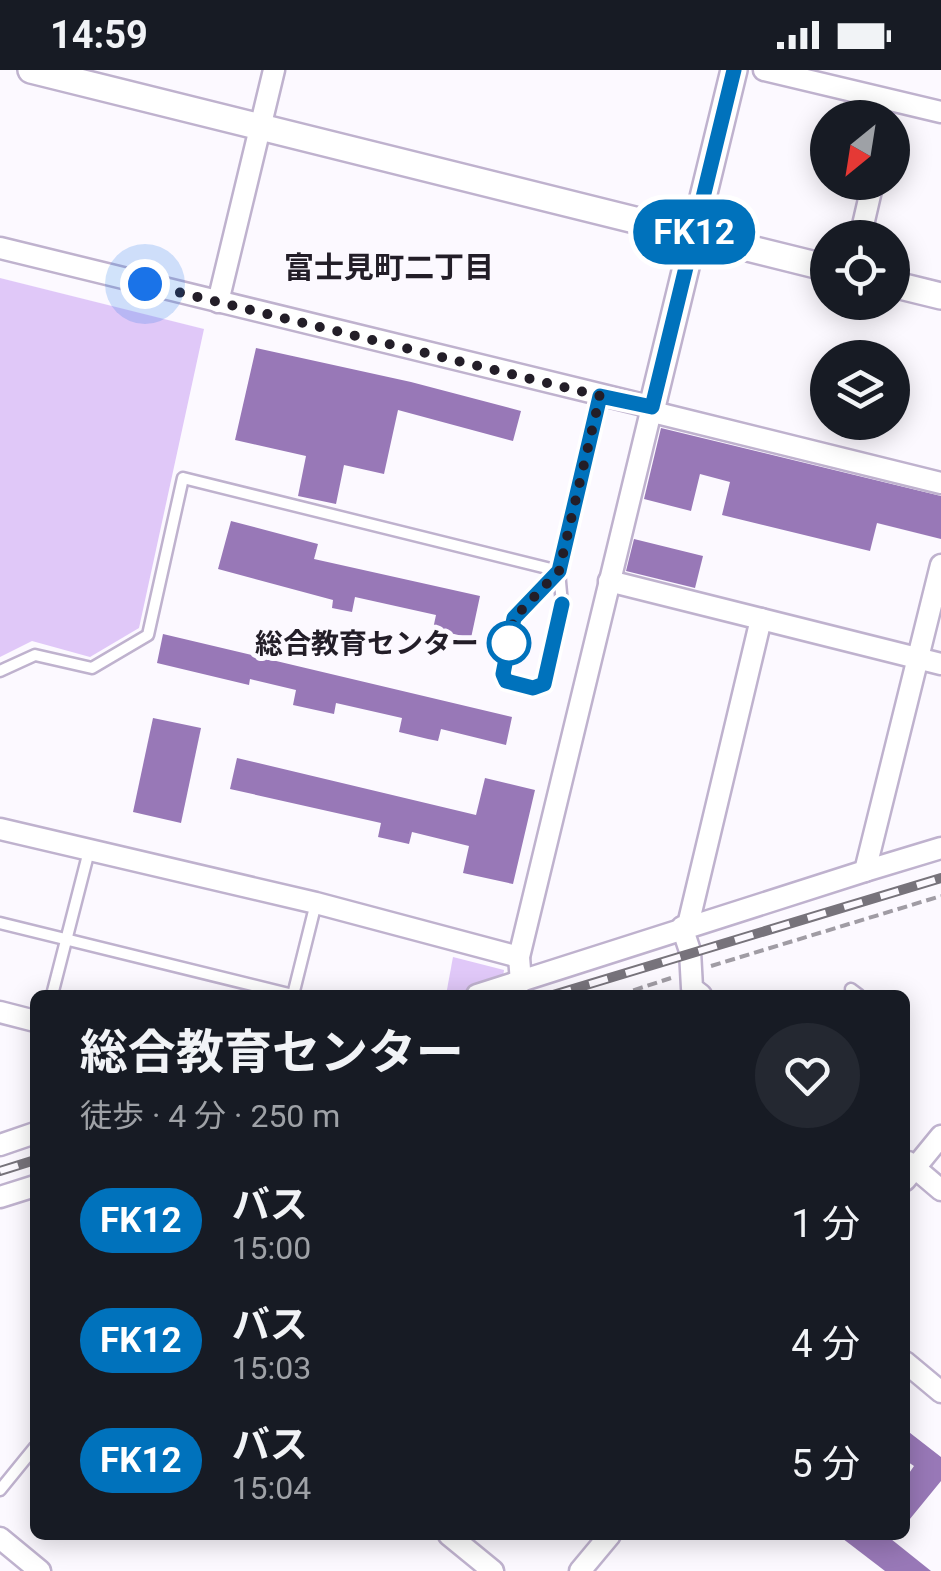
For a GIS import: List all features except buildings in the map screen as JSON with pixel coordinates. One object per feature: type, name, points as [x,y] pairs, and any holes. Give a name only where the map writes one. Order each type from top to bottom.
[{"type":"street","points":[[31,70],[93,77],[261,125],[810,263]]},
{"type":"street","points":[[218,302],[274,70]]},
{"type":"street","points":[[521,982],[519,956],[734,70]]},
{"type":"street","points":[[764,70],[862,100]]},
{"type":"street","points":[[910,110],[941,112]]},
{"type":"street","points":[[0,248],[652,407]]},
{"type":"street","points":[[910,288],[941,296]]},
{"type":"street","points":[[652,407],[653,412],[941,483]]},
{"type":"street","points":[[865,871],[930,662],[941,565]]},
{"type":"street","points":[[608,581],[930,662]]},
{"type":"street","points":[[695,990],[685,926],[761,619]]},
{"type":"street","points":[[0,829],[519,956]]},
{"type":"street","points":[[495,990],[685,926],[941,848]]},
{"type":"street","points":[[0,1012],[30,1020]]},
{"type":"street","points":[[0,1144],[30,1135]]},
{"type":"street","points":[[910,1167],[941,1136]]},
{"type":"street","points":[[910,1170],[941,1190]]},
{"type":"street","points":[[0,1197],[30,1188]]},
{"type":"street","points":[[910,1366],[941,1392]]},
{"type":"street","points":[[0,1538],[40,1571]]},
{"type":"street","points":[[455,1540],[493,1571]]},
{"type":"street","points":[[580,1571],[606,1540]]},
{"type":"lane","points":[[559,571],[514,618],[503,674],[510,684],[533,688],[544,684],[562,604],[559,571],[600,396]]},
{"type":"lane","points":[[0,672],[35,655],[92,668],[148,635],[183,478],[559,571]]},
{"type":"lane","points":[[53,990],[90,850]]},
{"type":"lane","points":[[294,990],[316,904]]},
{"type":"lane","points":[[0,922],[272,990]]},
{"type":"lane","points":[[0,1490],[30,1453]]},
{"type":"path","points":[[697,970],[941,896]]},
{"type":"path","points":[[635,990],[672,978]]},
{"type":"shaded area","points":[[0,278],[204,329],[139,628],[90,657],[32,641],[0,657]]},
{"type":"shaded area","points":[[453,957],[504,970],[502,983],[480,990],[447,990]]},
{"type":"railway","points":[[570,990],[941,878]]},
{"type":"railway","points":[[0,1171],[30,1162]]},
{"type":"bus line","name":"FK12","points":[[562,604],[544,684],[533,688],[510,684],[503,674],[514,618],[559,571],[600,396],[652,407],[734,70]]},
{"type":"place","name":"総合教育センター","points":[[509,643]]},
{"type":"district","name":"富士見町二丁目","points":[[389,267]]},
{"type":"route","points":[[145,284],[600,396],[559,571],[514,618],[508,646],[509,643]]}]
